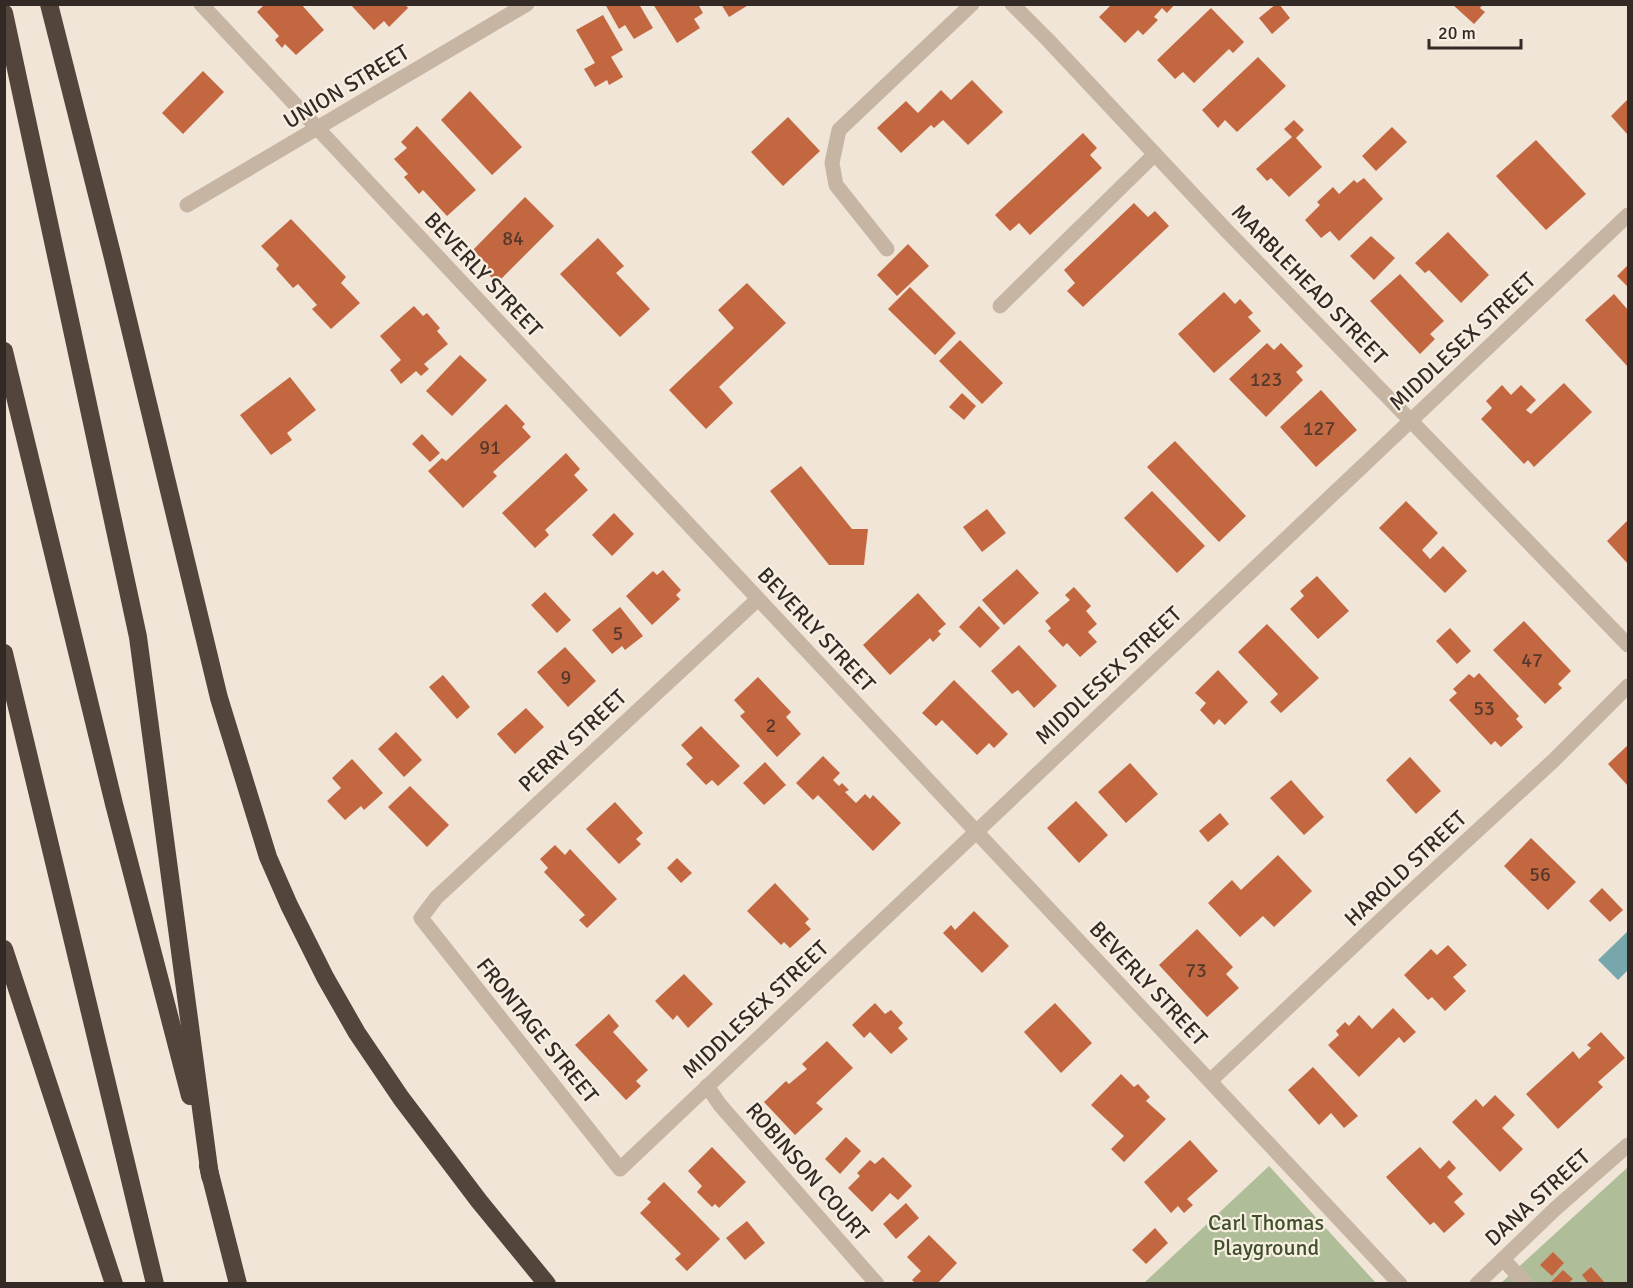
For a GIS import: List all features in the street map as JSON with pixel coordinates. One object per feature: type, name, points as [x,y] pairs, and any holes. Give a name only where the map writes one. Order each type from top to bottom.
[{"type":"highway","points":[[49,4],[116,269],[219,698],[268,857],[325,977],[357,1033],[401,1098],[547,1284]]},
{"type":"highway","points":[[4,13],[138,637],[210,1176]]},
{"type":"highway","points":[[4,351],[114,804],[238,1284]]},
{"type":"highway","points":[[4,653],[155,1284]]},
{"type":"highway","points":[[4,949],[114,1284]]},
{"type":"street","name":"BEVERLY STREET","points":[[201,4],[1400,1284]]},
{"type":"street","name":"UNION STREET","points":[[187,205],[527,4]]},
{"type":"street","points":[[886,249],[836,185],[832,163],[839,130],[972,4]]},
{"type":"street","name":"MARBLEHEAD STREET","points":[[1012,4],[1203,206],[1629,645]]},
{"type":"street","points":[[1000,306],[1155,154]]},
{"type":"street","name":"MIDDLESEX STREET","points":[[620,1169],[1629,215]]},
{"type":"street","name":"PERRY STREET","points":[[421,918],[436,898],[758,599]]},
{"type":"street","name":"HAROLD STREET","points":[[1210,1081],[1553,761],[1629,686]]},
{"type":"street","name":"FRONTAGE STREET","points":[[421,918],[620,1169]]},
{"type":"street","name":"ROBINSON COURT","points":[[707,1086],[720,1105],[877,1284]]},
{"type":"street","name":"DANA STREET","points":[[1477,1284],[1555,1209],[1629,1145]]},
{"type":"street","points":[[1503,1259],[1527,1284]]},
{"type":"green space","name":"Carl Thomas Playground","points":[[1269,1166],[1376,1283],[1144,1283]]},
{"type":"green space","points":[[1628,1167],[1628,1283],[1501,1283]]},
{"type":"water","points":[[1628,931],[1628,970],[1618,980],[1598,960]]},
{"type":"building","points":[[265,4],[301,4],[324,30],[296,55],[285,44],[282,48],[275,40],[279,36],[257,12]]},
{"type":"building","points":[[350,4],[405,4],[408,8],[389,27],[384,21],[374,30]]},
{"type":"building","points":[[605,4],[639,4],[653,28],[634,39],[625,25],[619,29]]},
{"type":"building","points":[[653,4],[698,4],[703,13],[694,19],[700,28],[677,43]]},
{"type":"building","points":[[721,4],[750,4],[729,17]]},
{"type":"building","points":[[1112,4],[1175,4],[1167,13],[1162,8],[1154,17],[1158,20],[1143,35],[1138,30],[1125,43],[1099,17]]},
{"type":"building","points":[[1279,4],[1290,18],[1272,34],[1259,18]]},
{"type":"building","points":[[1452,4],[1483,4],[1480,8],[1485,12],[1474,24]]},
{"type":"building","points":[[1211,8],[1244,42],[1233,53],[1229,49],[1194,83],[1183,72],[1175,79],[1157,60]]},
{"type":"building","points":[[603,15],[623,50],[611,57],[623,77],[609,85],[607,80],[595,87],[584,69],[595,63],[576,30]]},
{"type":"building","points":[[1258,57],[1286,86],[1237,132],[1225,120],[1218,128],[1202,110]]},
{"type":"building","points":[[203,71],[224,92],[183,134],[162,113]]},
{"type":"building","points":[[972,80],[1003,112],[968,145],[943,120],[934,128],[931,125],[901,153],[877,128],[906,101],[918,113],[941,90],[951,100]]},
{"type":"building","points":[[470,91],[522,147],[492,175],[441,120]]},
{"type":"building","points":[[1628,99],[1628,135],[1611,116]]},
{"type":"building","points":[[788,117],[820,151],[783,186],[751,152]]},
{"type":"building","points":[[1294,120],[1304,130],[1296,138],[1322,167],[1289,197],[1271,178],[1267,181],[1256,169],[1292,137],[1284,129]]},
{"type":"building","points":[[417,126],[476,190],[447,216],[423,190],[419,194],[404,177],[408,174],[394,159],[407,148],[401,142]]},
{"type":"building","points":[[1392,127],[1407,142],[1376,171],[1362,156]]},
{"type":"building","points":[[1083,133],[1097,148],[1090,155],[1102,168],[1030,235],[1019,223],[1010,231],[995,215]]},
{"type":"building","points":[[1536,140],[1586,194],[1546,230],[1496,176]]},
{"type":"building","points":[[1364,178],[1383,199],[1339,241],[1330,231],[1321,238],[1305,220],[1320,205],[1317,202],[1333,187],[1339,194],[1354,180],[1357,183]]},
{"type":"building","points":[[525,197],[554,226],[497,283],[483,269],[488,265],[473,250]]},
{"type":"building","points":[[1134,203],[1148,217],[1155,211],[1169,226],[1083,307],[1067,291],[1075,283],[1064,270]]},
{"type":"building","points":[[291,219],[346,277],[341,283],[360,303],[331,329],[312,309],[317,305],[298,284],[293,288],[276,269],[279,265],[261,246]]},
{"type":"building","points":[[1448,232],[1489,275],[1461,303],[1429,270],[1425,273],[1415,263]]},
{"type":"building","points":[[1371,236],[1395,258],[1374,280],[1350,256]]},
{"type":"building","points":[[598,238],[624,266],[616,273],[650,309],[620,337],[560,274]]},
{"type":"building","points":[[908,244],[929,266],[897,296],[877,275]]},
{"type":"building","points":[[1628,265],[1628,287],[1617,276]]},
{"type":"building","points":[[1400,274],[1444,321],[1430,334],[1435,339],[1420,354],[1370,301]]},
{"type":"building","points":[[747,283],[786,323],[719,387],[733,403],[706,429],[669,390],[734,328],[718,310]]},
{"type":"building","points":[[910,287],[956,333],[935,355],[888,309]]},
{"type":"building","points":[[1224,292],[1235,304],[1240,299],[1253,313],[1248,317],[1261,331],[1214,373],[1178,334]]},
{"type":"building","points":[[1614,294],[1628,310],[1628,367],[1585,320]]},
{"type":"building","points":[[414,306],[423,316],[427,313],[440,328],[437,331],[448,344],[424,364],[429,369],[421,376],[416,371],[401,384],[390,370],[401,360],[380,336]]},
{"type":"building","points":[[960,340],[1003,383],[982,404],[939,361]]},
{"type":"building","points":[[1267,343],[1274,350],[1281,343],[1303,366],[1296,372],[1303,380],[1266,417],[1229,379]]},
{"type":"building","points":[[460,355],[487,380],[452,416],[426,391]]},
{"type":"building","points":[[290,377],[316,410],[287,433],[292,440],[271,455],[240,415]]},
{"type":"building","points":[[1564,383],[1592,412],[1534,467],[1528,460],[1524,464],[1481,419],[1492,408],[1486,401],[1502,385],[1511,395],[1521,385],[1536,400],[1526,410],[1531,414]]},
{"type":"building","points":[[1321,390],[1357,430],[1316,467],[1280,427]]},
{"type":"building","points":[[962,393],[976,406],[964,420],[949,407]]},
{"type":"building","points":[[506,404],[525,424],[522,427],[531,437],[493,472],[497,476],[463,508],[428,471],[442,458],[446,461]]},
{"type":"building","points":[[422,434],[440,453],[430,462],[412,444]]},
{"type":"building","points":[[1175,441],[1246,516],[1219,542],[1147,467]]},
{"type":"building","points":[[566,453],[580,469],[574,475],[588,490],[545,530],[549,535],[535,548],[502,513]]},
{"type":"building","points":[[801,466],[852,529],[868,529],[864,565],[829,565],[770,491]]},
{"type":"building","points":[[1152,491],[1205,546],[1177,573],[1124,518]]},
{"type":"building","points":[[1406,501],[1438,533],[1422,550],[1430,559],[1443,546],[1467,571],[1445,593],[1379,528]]},
{"type":"building","points":[[987,509],[1006,533],[982,552],[963,527]]},
{"type":"building","points":[[614,513],[634,534],[612,556],[592,535]]},
{"type":"building","points":[[1628,520],[1628,564],[1607,541]]},
{"type":"building","points":[[1017,569],[1039,593],[1004,625],[982,600]]},
{"type":"building","points":[[663,570],[681,590],[676,595],[680,599],[652,625],[626,596],[653,571],[657,575]]},
{"type":"building","points":[[1317,576],[1349,611],[1318,639],[1290,609],[1304,596],[1300,591]]},
{"type":"building","points":[[1074,587],[1091,606],[1086,611],[1097,624],[1088,632],[1097,642],[1080,657],[1067,643],[1063,647],[1048,631],[1051,628],[1045,621],[1070,600],[1065,595]]},
{"type":"building","points":[[545,592],[571,620],[557,633],[531,605]]},
{"type":"building","points":[[918,593],[946,624],[938,631],[941,634],[933,642],[930,638],[890,675],[863,645]]},
{"type":"building","points":[[979,606],[1000,628],[980,648],[959,627]]},
{"type":"building","points":[[620,607],[643,636],[625,650],[622,646],[612,654],[592,630]]},
{"type":"building","points":[[1524,621],[1571,671],[1558,684],[1562,688],[1545,704],[1493,650]]},
{"type":"building","points":[[1267,624],[1319,678],[1281,713],[1270,702],[1278,694],[1238,652]]},
{"type":"building","points":[[1450,628],[1471,651],[1457,664],[1436,641]]},
{"type":"building","points":[[1019,645],[1057,686],[1034,708],[1018,690],[1012,694],[991,671]]},
{"type":"building","points":[[565,647],[596,681],[568,707],[537,672]]},
{"type":"building","points":[[1218,670],[1248,702],[1225,725],[1219,719],[1214,725],[1200,710],[1206,703],[1195,693]]},
{"type":"building","points":[[1479,673],[1519,716],[1516,719],[1523,727],[1501,747],[1495,741],[1491,745],[1449,700],[1457,693],[1453,689],[1469,674],[1474,678]]},
{"type":"building","points":[[443,675],[470,707],[457,719],[429,687]]},
{"type":"building","points":[[758,677],[791,712],[786,717],[801,734],[777,757],[740,716],[745,712],[734,700]]},
{"type":"building","points":[[954,680],[1008,734],[994,748],[989,743],[977,755],[942,720],[936,726],[922,713]]},
{"type":"building","points":[[526,708],[544,727],[515,754],[497,734]]},
{"type":"building","points":[[701,726],[740,766],[718,786],[712,780],[706,785],[686,764],[693,758],[681,745]]},
{"type":"building","points":[[396,732],[422,760],[404,777],[378,749]]},
{"type":"building","points":[[1628,745],[1628,786],[1608,764]]},
{"type":"building","points":[[823,756],[840,773],[833,780],[839,786],[842,783],[849,790],[845,792],[856,803],[865,794],[870,799],[873,795],[901,823],[873,851],[818,795],[813,800],[796,783]]},
{"type":"building","points":[[1410,757],[1441,791],[1416,814],[1386,780]]},
{"type":"building","points":[[352,759],[383,793],[364,810],[361,806],[345,820],[327,801],[341,788],[332,778]]},
{"type":"building","points":[[765,762],[786,785],[764,805],[743,783]]},
{"type":"building","points":[[1130,763],[1158,794],[1126,823],[1098,792]]},
{"type":"building","points":[[1291,780],[1324,817],[1304,835],[1270,798]]},
{"type":"building","points":[[410,786],[449,825],[427,847],[388,807]]},
{"type":"building","points":[[1076,801],[1108,835],[1079,863],[1047,828]]},
{"type":"building","points":[[615,802],[643,833],[636,839],[641,844],[619,864],[586,829]]},
{"type":"building","points":[[1220,813],[1229,824],[1208,842],[1199,831]]},
{"type":"building","points":[[1531,838],[1576,882],[1548,910],[1504,866]]},
{"type":"building","points":[[555,845],[565,855],[570,849],[617,899],[587,928],[579,920],[585,915],[544,872],[548,868],[540,859]]},
{"type":"building","points":[[1278,855],[1312,891],[1274,927],[1263,916],[1240,937],[1208,903],[1232,880],[1241,890]]},
{"type":"building","points":[[677,858],[692,873],[681,883],[667,868]]},
{"type":"building","points":[[775,883],[809,919],[805,923],[811,929],[790,948],[784,942],[781,945],[747,911]]},
{"type":"building","points":[[1602,888],[1623,910],[1610,922],[1589,901]]},
{"type":"building","points":[[974,911],[1009,946],[982,973],[943,933],[951,925],[955,930]]},
{"type":"building","points":[[1197,929],[1233,967],[1226,974],[1239,988],[1207,1017],[1159,965]]},
{"type":"building","points":[[1448,945],[1467,965],[1453,977],[1466,991],[1445,1011],[1432,997],[1428,1000],[1404,975],[1431,949],[1437,955]]},
{"type":"building","points":[[684,974],[713,1004],[688,1028],[677,1015],[673,1020],[655,1001]]},
{"type":"building","points":[[875,1003],[885,1014],[891,1010],[903,1023],[898,1028],[908,1039],[891,1054],[870,1032],[864,1038],[852,1025]]},
{"type":"building","points":[[1055,1003],[1092,1043],[1061,1073],[1024,1032]]},
{"type":"building","points":[[1393,1008],[1416,1032],[1404,1043],[1399,1037],[1359,1077],[1328,1045],[1339,1035],[1336,1031],[1345,1022],[1349,1026],[1359,1015],[1372,1029]]},
{"type":"building","points":[[609,1014],[619,1026],[613,1032],[648,1070],[636,1081],[641,1086],[626,1100],[575,1045]]},
{"type":"building","points":[[1601,1032],[1625,1058],[1598,1082],[1603,1087],[1558,1129],[1526,1094],[1573,1051],[1579,1059],[1591,1048],[1587,1045]]},
{"type":"building","points":[[827,1041],[853,1068],[816,1103],[823,1109],[795,1135],[764,1102],[786,1081],[789,1084],[807,1069],[802,1064]]},
{"type":"building","points":[[1313,1067],[1358,1116],[1344,1128],[1331,1113],[1319,1125],[1288,1090]]},
{"type":"building","points":[[1121,1074],[1134,1087],[1138,1084],[1150,1097],[1146,1101],[1166,1119],[1124,1162],[1111,1149],[1124,1136],[1091,1105]]},
{"type":"building","points":[[1495,1095],[1515,1115],[1502,1128],[1523,1149],[1500,1172],[1452,1122],[1476,1099],[1483,1107]]},
{"type":"building","points":[[846,1137],[861,1151],[840,1174],[825,1159]]},
{"type":"building","points":[[1190,1140],[1218,1171],[1187,1199],[1193,1205],[1184,1213],[1178,1206],[1171,1213],[1144,1182]]},
{"type":"building","points":[[712,1147],[746,1182],[719,1208],[715,1204],[712,1207],[697,1192],[702,1186],[688,1171]]},
{"type":"building","points":[[1420,1147],[1440,1169],[1449,1160],[1456,1168],[1447,1177],[1463,1194],[1454,1202],[1465,1214],[1444,1233],[1434,1222],[1430,1225],[1386,1177]]},
{"type":"building","points":[[883,1157],[912,1186],[898,1200],[890,1193],[872,1212],[848,1188],[860,1176],[857,1173],[870,1160],[875,1164]]},
{"type":"building","points":[[664,1182],[720,1239],[687,1271],[675,1259],[681,1254],[640,1213],[651,1202],[647,1199]]},
{"type":"building","points":[[906,1203],[919,1218],[896,1239],[883,1224]]},
{"type":"building","points":[[747,1221],[765,1243],[745,1260],[726,1238]]},
{"type":"building","points":[[1155,1228],[1168,1243],[1146,1264],[1132,1250]]},
{"type":"building","points":[[929,1235],[957,1263],[937,1284],[916,1284],[912,1280],[921,1271],[907,1257]]},
{"type":"building","points":[[1553,1252],[1564,1263],[1552,1276],[1540,1265]]},
{"type":"building","points":[[1591,1267],[1606,1284],[1589,1284],[1582,1275]]},
{"type":"building","points":[[1563,1270],[1573,1279],[1567,1284],[1553,1284],[1551,1282]]}]
